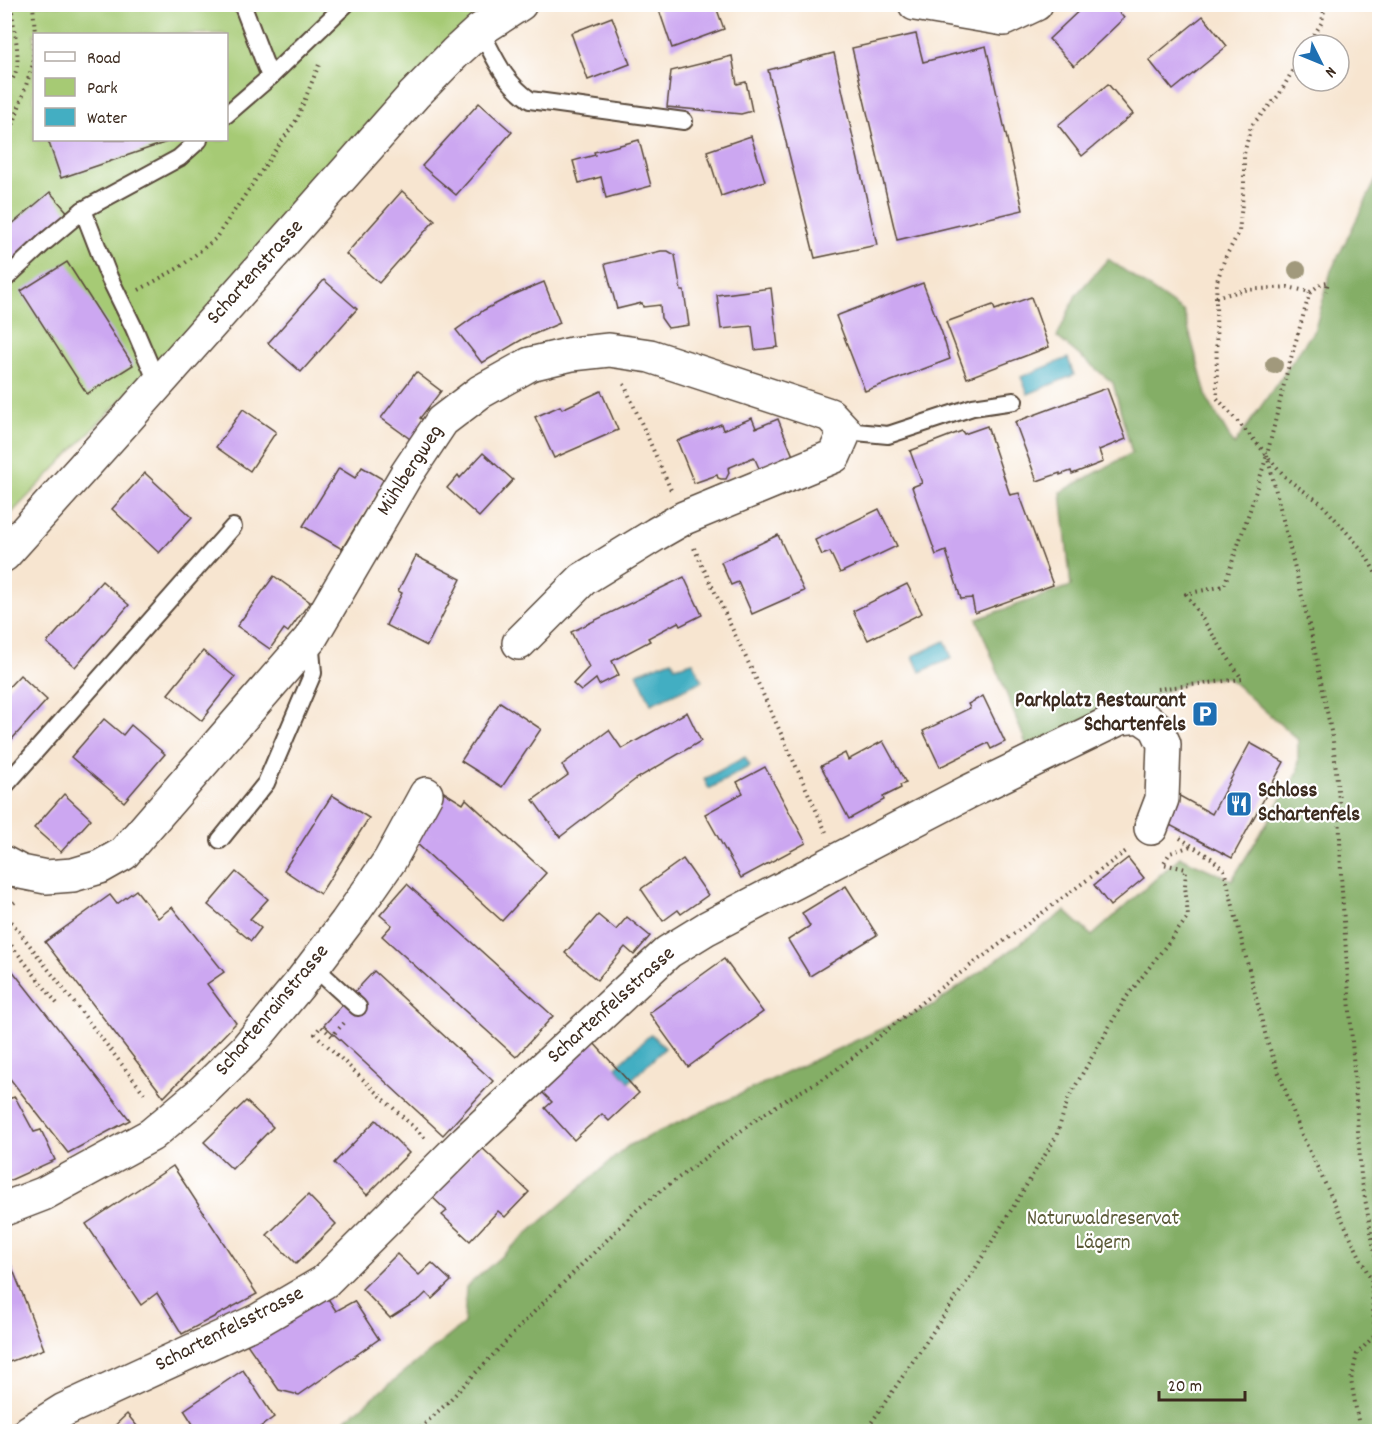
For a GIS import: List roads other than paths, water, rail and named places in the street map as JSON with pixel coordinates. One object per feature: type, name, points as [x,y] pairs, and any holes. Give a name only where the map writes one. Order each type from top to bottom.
[{"type":"street","name":"Schartenstrasse","points":[[4,555],[414,95],[480,30],[520,4]]},
{"type":"street","points":[[915,4],[1004,19],[1036,4]]},
{"type":"street","name":"Mühlbergweg","points":[[4,863],[21,872],[46,877],[73,875],[100,867],[123,854],[310,639],[406,475],[442,421],[480,392],[530,364],[572,354],[609,350],[650,356],[830,415],[845,431]]},
{"type":"street","points":[[519,643],[583,579],[688,532],[834,456],[845,431]]},
{"type":"street","name":"Schartenfelsstrasse","points":[[28,1431],[64,1410],[259,1320],[324,1282],[466,1141],[668,952],[707,928],[970,791],[1120,718],[1140,716],[1155,727],[1164,744],[1162,799],[1151,828]]},
{"type":"street","name":"Schartenrainstrasse","points":[[4,1209],[43,1194],[151,1135],[200,1094],[246,1049],[346,923],[390,860],[426,794]]},
{"type":"lane","points":[[242,4],[270,76]]},
{"type":"lane","points":[[228,113],[346,4]]},
{"type":"lane","points":[[480,30],[504,75],[517,91],[530,100],[684,121]]},
{"type":"lane","points":[[4,280],[83,210],[178,158],[198,141]]},
{"type":"lane","points":[[83,210],[109,277],[158,384]]},
{"type":"lane","points":[[845,431],[888,435],[973,407],[1014,401]]},
{"type":"lane","points":[[4,788],[233,527]]},
{"type":"lane","points":[[220,840],[266,783],[313,673],[310,639]]},
{"type":"lane","points":[[313,966],[358,1007]]},
{"type":"water","points":[[1068,358],[1074,375],[1028,394],[1021,377]]},
{"type":"water","points":[[945,641],[952,658],[920,672],[913,656]]},
{"type":"water","points":[[672,660],[675,667],[693,662],[702,681],[651,704],[637,673]]},
{"type":"water","points":[[745,757],[750,766],[709,789],[704,779]]},
{"type":"water","points":[[651,1034],[665,1048],[629,1082],[616,1067]]},
{"type":"place","name":"Parkplatz Restaurant Schartenfels","points":[[1205,714]]},
{"type":"place","name":"Schloss Schartenfels","points":[[1239,804]]},
{"type":"park label","name":"Naturwaldreservat Lägern","points":[[1103,1232]]}]
